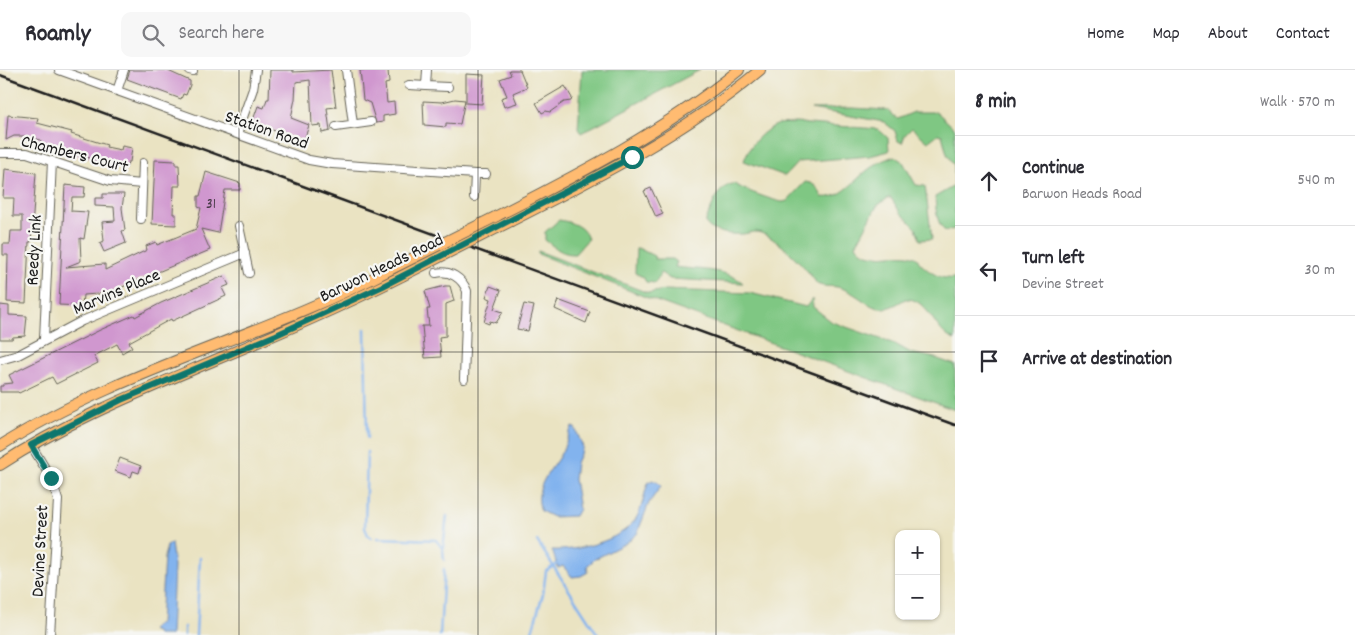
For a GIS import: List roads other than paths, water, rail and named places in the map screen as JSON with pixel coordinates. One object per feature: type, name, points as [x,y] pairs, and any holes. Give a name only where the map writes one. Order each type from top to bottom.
[{"type":"main road","name":"Barwon Heads Road","points":[[1,445],[70,407],[157,367],[273,322],[389,270],[497,216],[642,138],[697,102],[739,70]]},
{"type":"main road","name":"Barwon Heads Road","points":[[0,465],[31,445],[121,400],[276,335],[402,276],[511,221],[650,147],[712,106],[760,70]]},
{"type":"main road","points":[[1,445],[25,440],[31,445]]},
{"type":"street","name":"Station Road","points":[[59,70],[302,158],[324,163],[486,174]]},
{"type":"street","points":[[117,91],[124,70]]},
{"type":"street","points":[[237,134],[253,89],[256,70]]},
{"type":"street","points":[[346,70],[353,124]]},
{"type":"street","points":[[426,86],[427,70]]},
{"type":"street","points":[[408,85],[448,88]]},
{"type":"street","points":[[336,127],[371,122]]},
{"type":"street","name":"Chambers Court","points":[[0,153],[27,154],[110,181],[142,184]]},
{"type":"street","name":"Reedy Link","points":[[44,340],[52,161]]},
{"type":"street","name":"Chambers Court","points":[[141,218],[143,164]]},
{"type":"street","points":[[474,197],[475,174]]},
{"type":"street","points":[[239,226],[249,273]]},
{"type":"street","name":"Marvins Place","points":[[0,360],[18,355],[82,321],[245,253]]},
{"type":"street","points":[[436,272],[455,275],[461,280],[467,291],[464,378]]},
{"type":"street","name":"Devine Street","points":[[31,445],[49,473],[58,500],[50,635]]},
{"type":"water","points":[[572,427],[575,428],[583,447],[576,463],[574,479],[579,509],[575,516],[553,517],[541,511],[539,503],[540,489],[546,476],[561,454]]},
{"type":"water","points":[[652,480],[661,486],[649,503],[637,534],[626,543],[595,559],[587,566],[588,572],[581,576],[572,577],[563,566],[558,568],[552,550],[574,549],[598,543],[619,534],[628,527],[635,520],[648,483]]},
{"type":"water","points":[[171,543],[174,566],[171,635],[157,635],[156,632],[151,630],[160,623],[164,557],[167,546]]},
{"type":"waterway","points":[[365,329],[367,438]]},
{"type":"waterway","points":[[367,452],[365,528],[368,535],[372,538]]},
{"type":"waterway","points":[[443,549],[447,516]]},
{"type":"waterway","points":[[377,538],[436,540],[443,549],[444,560]]},
{"type":"waterway","points":[[537,541],[598,635]]},
{"type":"waterway","points":[[196,635],[200,558]]},
{"type":"waterway","points":[[531,635],[543,594],[546,571],[559,563]]},
{"type":"waterway","points":[[440,635],[444,569]]},
{"type":"waterway","points":[[184,627],[184,635]]},
{"type":"railway","points":[[0,75],[955,425]]}]
